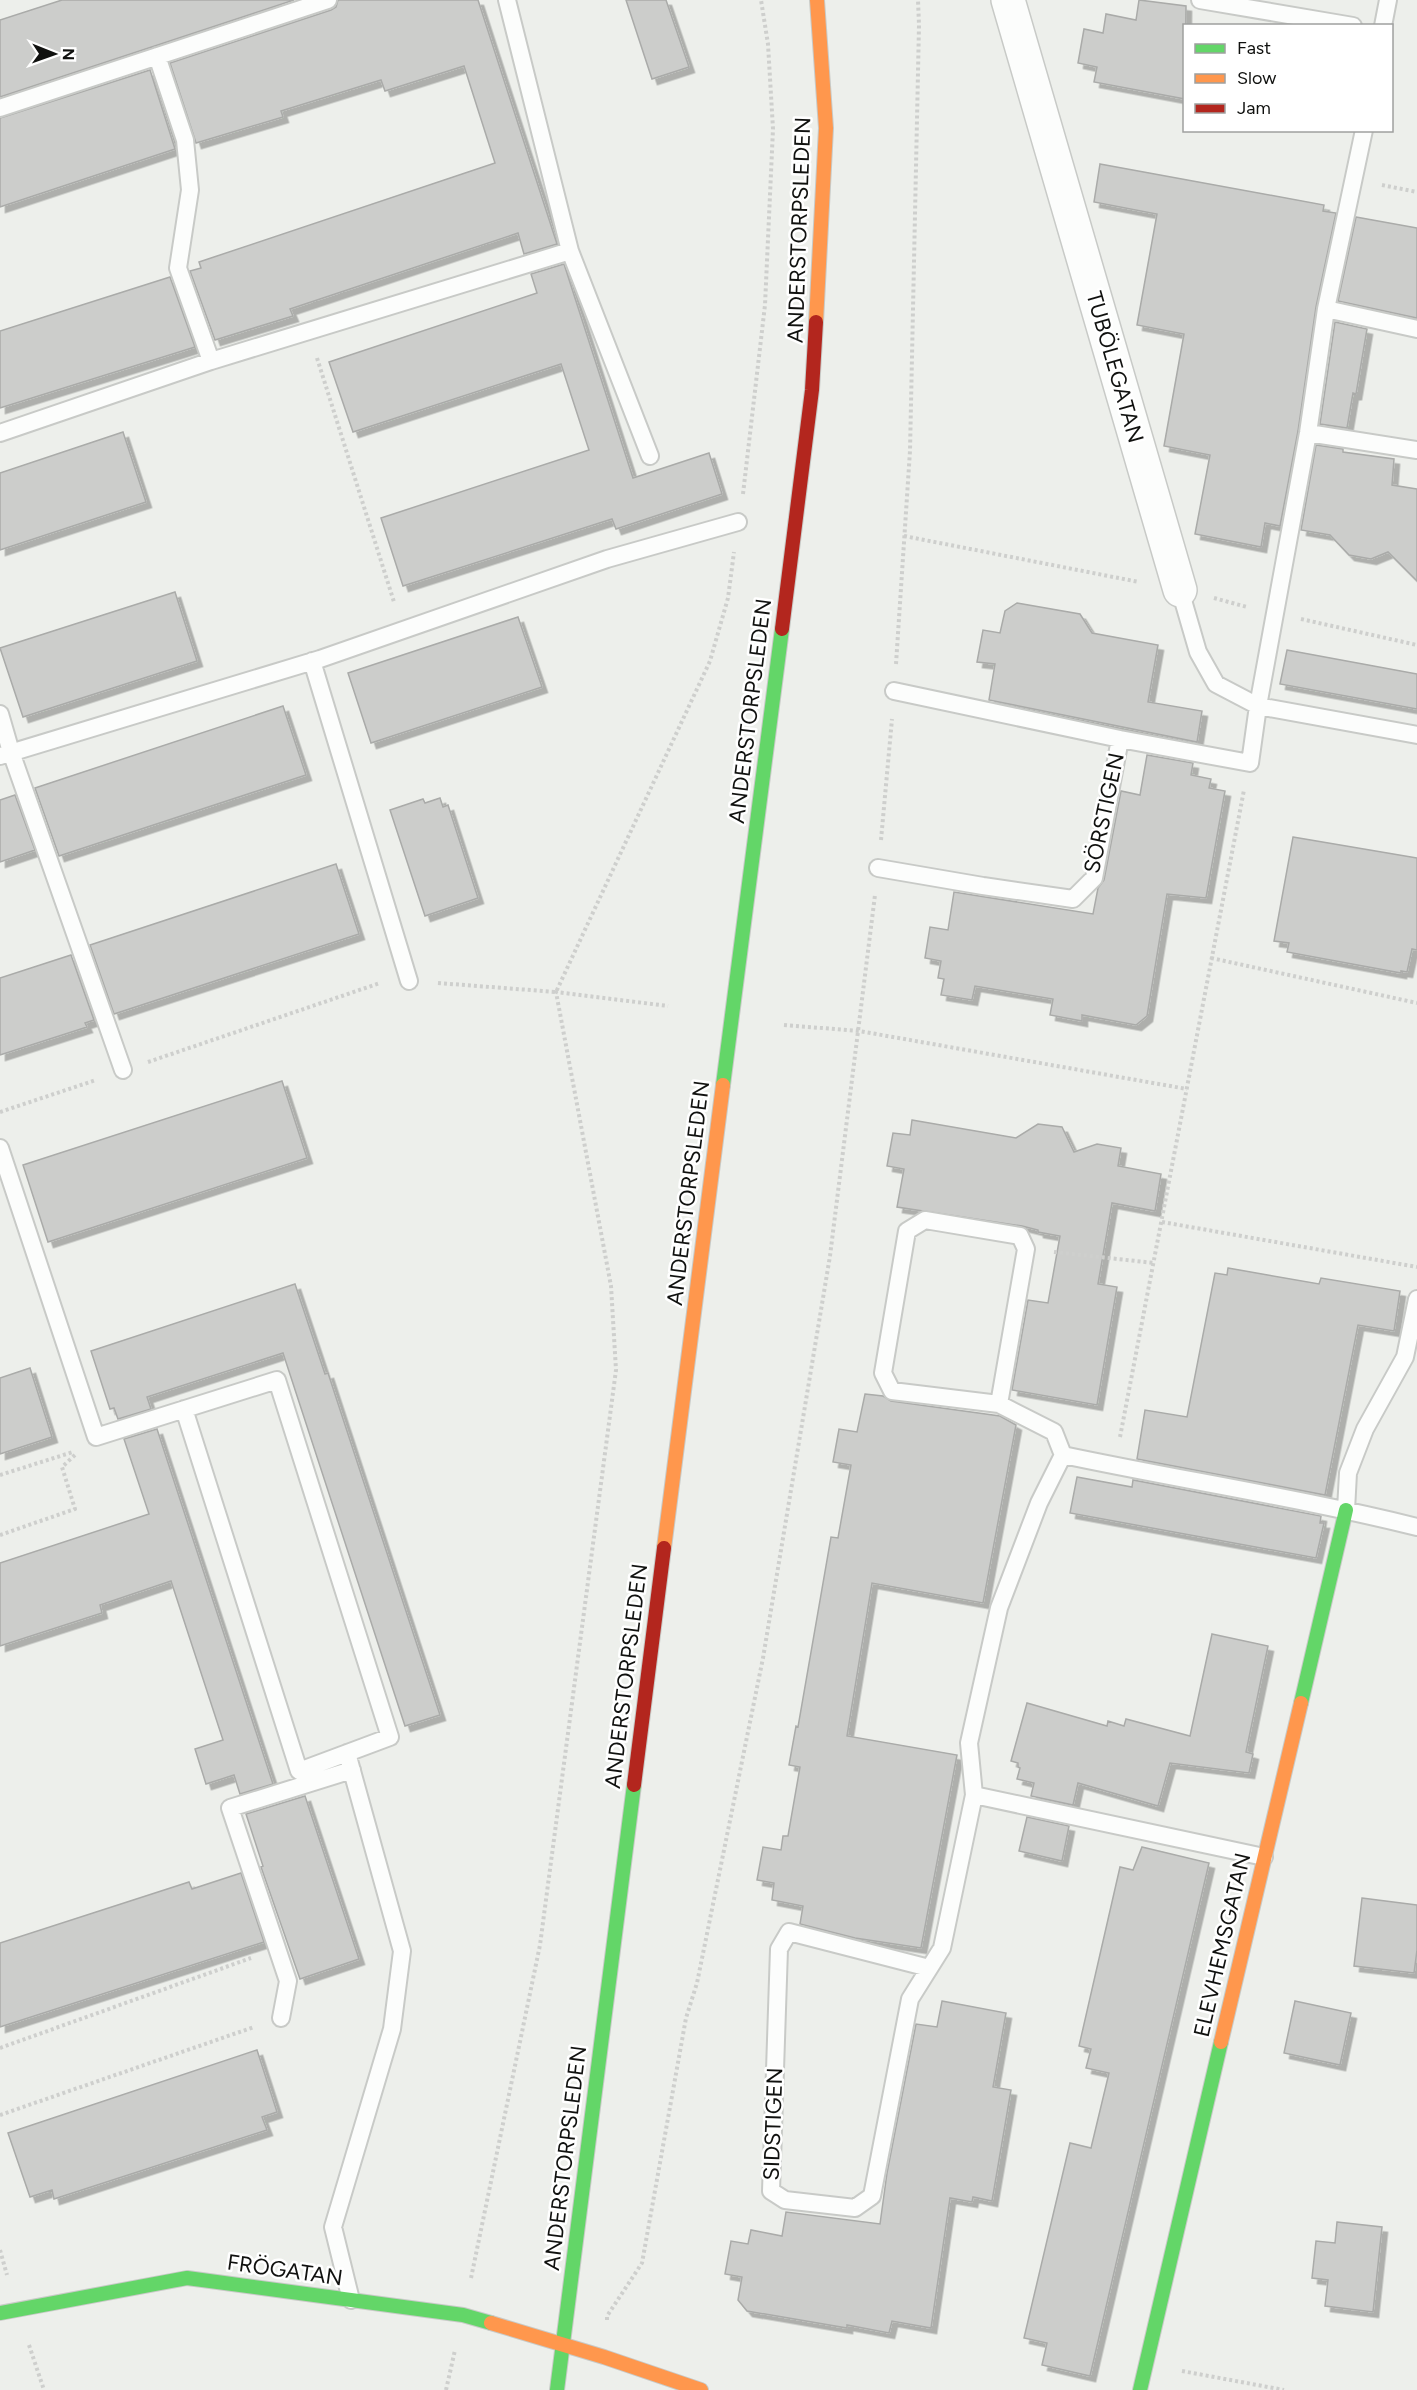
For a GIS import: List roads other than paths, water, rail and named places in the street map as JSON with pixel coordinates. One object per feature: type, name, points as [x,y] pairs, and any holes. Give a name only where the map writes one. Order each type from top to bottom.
[{"type":"main road","name":"ANDERSTORPSLEDEN","points":[[557,2390],[812,390],[826,128],[817,0]]},
{"type":"main road","name":"ELEVHEMSGATAN","points":[[1140,2390],[1346,1509]]},
{"type":"main road","name":"FRÖGATAN","points":[[0,2313],[187,2278],[463,2315],[563,2344]]},
{"type":"main road","points":[[563,2344],[701,2390]]},
{"type":"street","name":"TUBÖLEGATAN","points":[[1008,0],[1179,590]]},
{"type":"lane","points":[[0,108],[328,0]]},
{"type":"lane","points":[[507,0],[570,251],[650,456]]},
{"type":"lane","points":[[1200,0],[1243,4],[1343,24]]},
{"type":"lane","points":[[1383,24],[1388,0]]},
{"type":"lane","points":[[157,56],[185,140],[190,190],[178,268],[211,361]]},
{"type":"lane","points":[[1258,706],[1308,434],[1326,309],[1364,132]]},
{"type":"lane","points":[[0,433],[211,361],[570,251]]},
{"type":"lane","points":[[1326,309],[1417,330]]},
{"type":"lane","points":[[1308,434],[1417,450]]},
{"type":"lane","points":[[6,754],[312,661],[607,559],[738,522]]},
{"type":"lane","name":"TUBÖLEGATAN","points":[[1179,590],[1198,652],[1215,684],[1258,706],[1417,735]]},
{"type":"lane","points":[[312,661],[409,981]]},
{"type":"lane","name":"SÖRSTIGEN","points":[[894,691],[1009,717],[1250,763],[1258,706]]},
{"type":"lane","points":[[0,714],[6,754],[123,1070]]},
{"type":"lane","name":"SÖRSTIGEN","points":[[878,868],[1073,899],[1094,878],[1120,739]]},
{"type":"lane","points":[[0,1148],[96,1437],[184,1409],[277,1380],[390,1737],[299,1771],[184,1409]]},
{"type":"lane","points":[[999,1404],[1026,1249],[1020,1236],[925,1220],[907,1231],[883,1373],[892,1391],[999,1404],[1054,1432],[1063,1455],[1114,1467],[1346,1509],[1417,1527]]},
{"type":"lane","points":[[1346,1509],[1348,1473],[1365,1429],[1405,1357],[1417,1299]]},
{"type":"lane","name":"SIDSTIGEN","points":[[929,1968],[789,1932],[779,1949],[771,2191],[785,2199],[855,2208],[872,2196],[910,1998],[942,1948],[974,1795],[969,1743],[999,1608],[1039,1503],[1063,1455]]},
{"type":"lane","points":[[347,1753],[402,1951],[392,2029],[333,2227],[351,2300]]},
{"type":"lane","points":[[281,2018],[288,1981],[230,1808],[352,1770]]},
{"type":"lane","points":[[974,1795],[1264,1857]]}]
